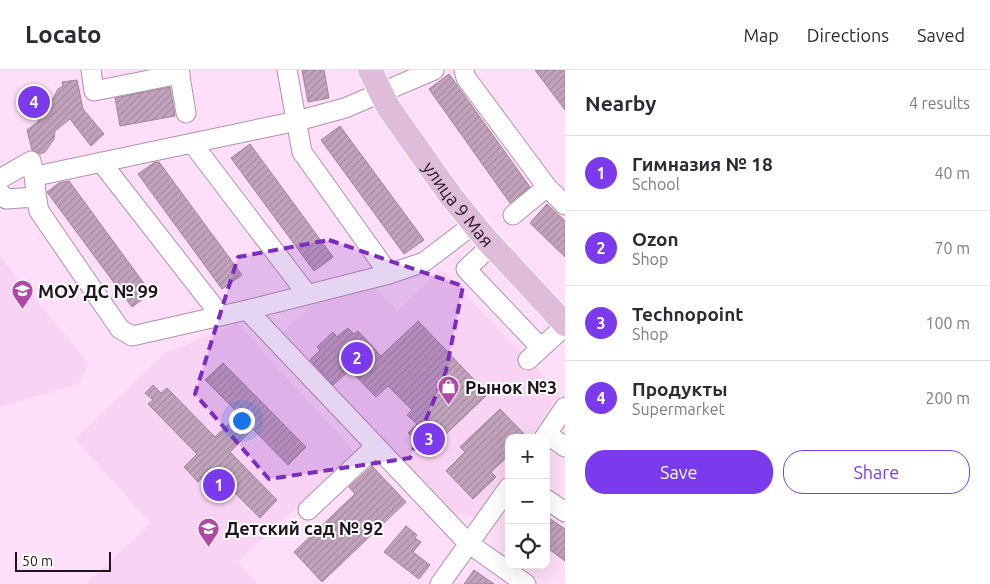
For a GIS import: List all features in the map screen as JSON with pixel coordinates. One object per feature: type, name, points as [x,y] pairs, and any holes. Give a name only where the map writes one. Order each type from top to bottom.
[{"type":"main road","name":"улица 9 Мая","points":[[370,70],[380,92],[407,136],[450,195],[492,245],[565,325]]},
{"type":"lane","points":[[91,70],[94,91],[179,72],[186,113]]},
{"type":"lane","points":[[287,70],[302,152],[389,274]]},
{"type":"lane","points":[[36,176],[297,121],[345,108],[434,70]]},
{"type":"lane","points":[[464,70],[466,78],[547,188],[565,205]]},
{"type":"lane","points":[[192,143],[307,294]]},
{"type":"lane","points":[[0,179],[31,162],[36,176],[36,197],[39,211],[120,330],[132,336],[247,310],[389,274],[424,262],[474,224]]},
{"type":"lane","points":[[102,162],[221,316]]},
{"type":"lane","points":[[513,215],[547,188]]},
{"type":"lane","points":[[0,193],[6,199],[36,197]]},
{"type":"lane","points":[[492,245],[466,269],[534,354],[565,325]]},
{"type":"lane","points":[[247,310],[468,543],[526,584]]},
{"type":"lane","points":[[546,434],[565,407]]},
{"type":"lane","points":[[550,439],[565,447]]},
{"type":"lane","points":[[308,510],[376,446]]},
{"type":"lane","points":[[440,584],[505,492]]},
{"type":"lane","points":[[550,502],[565,512]]},
{"type":"highlighted area","points":[[329,240],[463,286],[446,371],[410,458],[269,479],[195,394],[238,257]]},
{"type":"shaded area","name":"МОУ ДС № 99","points":[[0,256],[89,364],[78,384],[0,407]]},
{"type":"shaded area","name":"Рынок №3","points":[[441,269],[560,393],[533,434],[505,434],[505,476],[476,519],[461,512],[454,519],[280,334],[320,298],[375,287],[397,311]]},
{"type":"shaded area","points":[[237,323],[356,453],[238,562],[258,584],[86,584],[151,523],[75,439],[165,353]]},
{"type":"building","points":[[302,70],[324,70],[329,98],[308,102]]},
{"type":"building","points":[[535,70],[565,70],[565,110]]},
{"type":"building","points":[[449,74],[530,187],[510,203],[429,89]]},
{"type":"building","points":[[77,80],[83,109],[104,134],[91,146],[70,119],[55,131],[54,139],[45,152],[40,154],[32,150],[27,130],[39,121],[22,103],[36,91],[49,106],[58,89],[63,86],[62,82]]},
{"type":"building","points":[[170,87],[175,116],[120,126],[115,98]]},
{"type":"building","points":[[340,126],[424,240],[404,254],[321,140]]},
{"type":"building","points":[[250,144],[333,257],[314,271],[231,158]]},
{"type":"building","points":[[155,162],[159,162],[242,275],[222,289],[138,174]]},
{"type":"building","points":[[69,181],[151,293],[132,307],[47,192],[59,183]]},
{"type":"building","points":[[547,204],[565,221],[565,257],[530,223]]},
{"type":"building","points":[[418,321],[488,394],[427,452],[408,433],[417,424],[407,415],[412,410],[388,386],[376,397],[350,370],[333,385],[310,360],[320,350],[317,347],[333,332],[337,337],[348,328],[354,334],[358,331],[381,356]]},
{"type":"building","points":[[223,363],[306,447],[288,465],[253,429],[230,452],[277,500],[260,518],[211,469],[198,482],[184,467],[197,454],[148,404],[153,400],[145,393],[153,385],[161,393],[167,388],[215,437],[239,414],[205,380]]},
{"type":"building","points":[[500,409],[524,434],[505,434],[505,459],[491,472],[496,477],[473,499],[446,471],[465,452],[460,447]]},
{"type":"building","points":[[372,466],[406,502],[322,582],[294,552],[355,494],[349,487]]},
{"type":"building","points":[[550,519],[565,529],[565,561],[550,550]]},
{"type":"building","points":[[406,526],[417,535],[415,538],[421,542],[413,552],[430,565],[419,579],[384,552]]},
{"type":"building","points":[[474,570],[494,584],[464,584]]},
{"type":"place","name":"Продукты","points":[[34,102]]},
{"type":"place","name":"МОУ ДС № 99","points":[[22,310]]},
{"type":"place","name":"Ozon","points":[[357,358]]},
{"type":"place","name":"Рынок №3","points":[[449,406]]},
{"type":"place","name":"Technopoint","points":[[429,439]]},
{"type":"place","name":"Гимназия № 18","points":[[219,485]]},
{"type":"place","name":"Детский сад № 92","points":[[209,547]]}]
